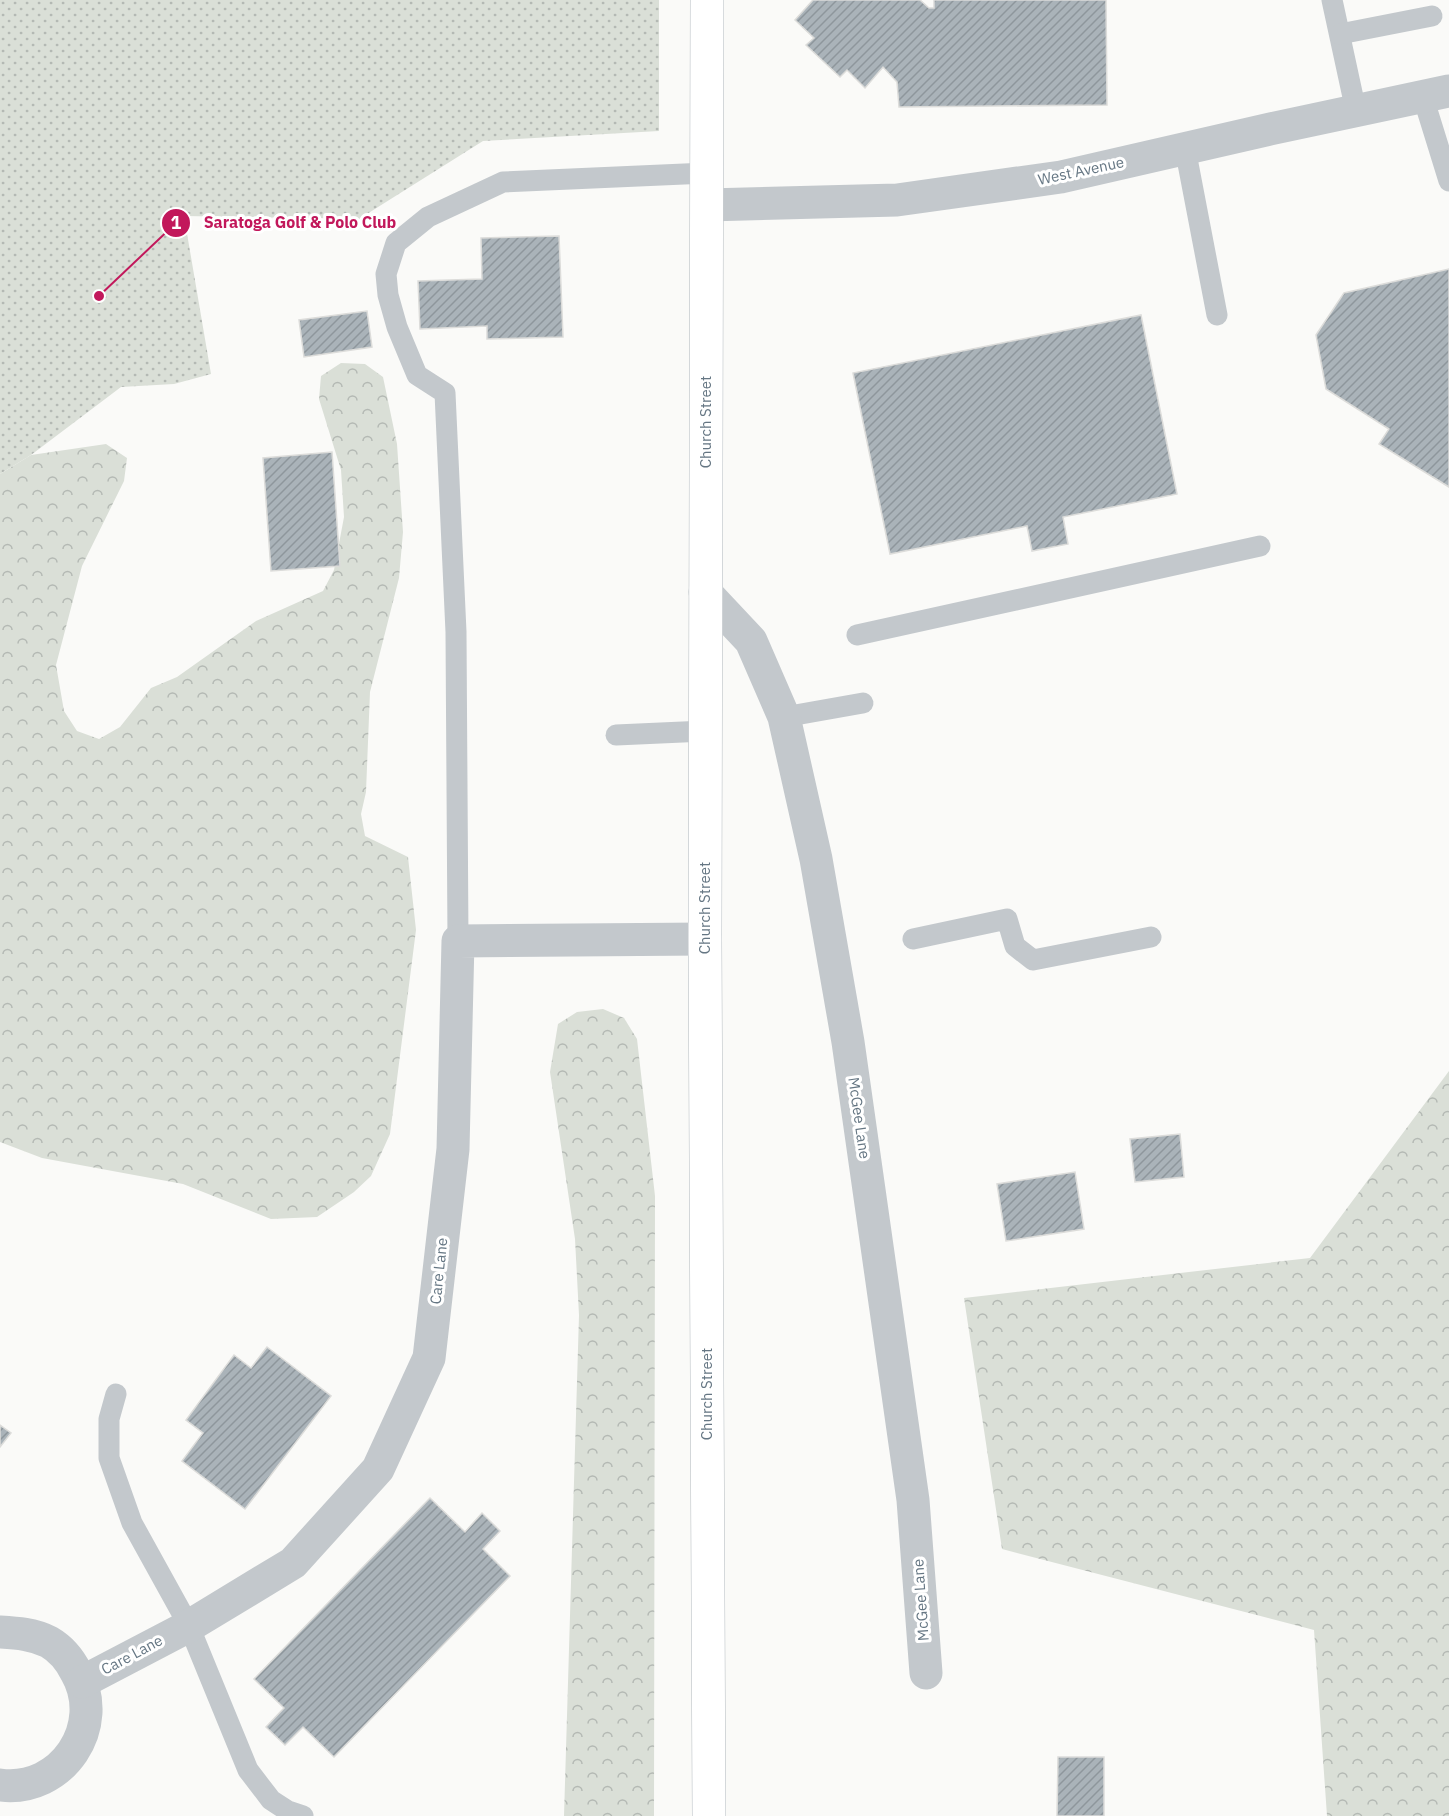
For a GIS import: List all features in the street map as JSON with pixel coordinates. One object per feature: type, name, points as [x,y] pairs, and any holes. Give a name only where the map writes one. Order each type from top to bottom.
[{"type":"main road","name":"Church Street","points":[[707,0],[705,939],[709,1816]]},
{"type":"street","name":"West Avenue","points":[[707,205],[897,200],[1061,177],[1436,94]]},
{"type":"street","name":"McGee Lane","points":[[705,592],[751,641],[784,717],[816,859],[848,1042],[913,1500],[926,1673]]},
{"type":"street","points":[[458,941],[705,939]]},
{"type":"street","name":"Care Lane","points":[[82,1682],[189,1626],[293,1563],[378,1469],[429,1358],[453,1149],[458,941]]},
{"type":"street","points":[[0,1632],[26,1633],[50,1642],[69,1659],[82,1682],[87,1705],[84,1730],[74,1752],[57,1770],[36,1782],[12,1786],[0,1785]]},
{"type":"lane","points":[[1332,0],[1356,111]]},
{"type":"lane","points":[[1340,34],[1432,16]]},
{"type":"lane","points":[[1436,94],[1449,181]]},
{"type":"lane","points":[[1185,148],[1217,315]]},
{"type":"lane","points":[[458,941],[456,632],[445,393],[417,375],[397,327],[388,295],[386,274],[396,243],[428,217],[504,182],[707,173]]},
{"type":"lane","points":[[857,635],[1260,546]]},
{"type":"lane","points":[[784,717],[863,703]]},
{"type":"lane","points":[[616,735],[705,731]]},
{"type":"lane","points":[[913,939],[1007,919],[1015,946],[1033,960],[1151,937]]},
{"type":"lane","points":[[116,1394],[109,1419],[109,1458],[132,1523],[189,1626],[248,1770],[271,1800],[288,1811],[303,1816]]},
{"type":"green space","points":[[0,0],[659,0],[659,131],[483,141],[359,219],[184,216],[211,374],[174,384],[121,387],[31,455],[0,474]]},
{"type":"green space","points":[[341,363],[365,364],[383,377],[397,444],[403,532],[399,578],[370,692],[366,792],[361,814],[365,836],[408,857],[416,930],[390,1134],[371,1176],[354,1192],[317,1217],[271,1219],[183,1184],[42,1158],[0,1142],[0,474],[31,455],[106,444],[127,458],[124,481],[82,566],[56,665],[64,711],[77,731],[99,739],[120,727],[151,688],[177,677],[256,621],[323,591],[334,570],[344,517],[341,470],[319,399],[321,376]]},
{"type":"green space","points":[[603,1009],[624,1018],[637,1039],[655,1196],[654,1816],[564,1816],[579,1315],[575,1239],[550,1072],[558,1024],[577,1012]]},
{"type":"green space","points":[[1449,1071],[1449,1816],[1327,1816],[1314,1630],[1002,1549],[964,1298],[1310,1258]]},
{"type":"building","points":[[813,0],[920,0],[929,8],[934,8],[934,0],[1106,0],[1107,105],[899,107],[897,82],[883,67],[865,88],[847,70],[840,77],[806,45],[814,38],[795,20]]},
{"type":"building","points":[[559,236],[563,337],[487,339],[487,326],[420,329],[418,281],[482,279],[481,238]]},
{"type":"building","points":[[1449,269],[1449,487],[1379,444],[1389,429],[1326,389],[1316,335],[1344,293]]},
{"type":"building","points":[[367,311],[372,347],[304,357],[299,320]]},
{"type":"building","points":[[1141,315],[1177,494],[1063,517],[1068,544],[1032,551],[1027,526],[890,554],[853,373]]},
{"type":"building","points":[[332,452],[340,566],[271,571],[263,458]]},
{"type":"building","points":[[1180,1134],[1184,1177],[1135,1182],[1130,1139]]},
{"type":"building","points":[[1075,1172],[1084,1229],[1006,1241],[997,1184]]},
{"type":"building","points":[[267,1347],[331,1396],[245,1509],[182,1461],[203,1433],[186,1420],[234,1355],[251,1368]]},
{"type":"building","points":[[0,1425],[11,1433],[0,1447]]},
{"type":"building","points":[[430,1498],[465,1532],[482,1513],[500,1531],[483,1549],[510,1576],[334,1757],[303,1727],[285,1745],[266,1727],[284,1708],[254,1679]]},
{"type":"building","points":[[1058,1757],[1104,1757],[1104,1816],[1057,1816]]},
{"type":"place","name":"Saratoga Golf & Polo Club","points":[[99,296]]}]
